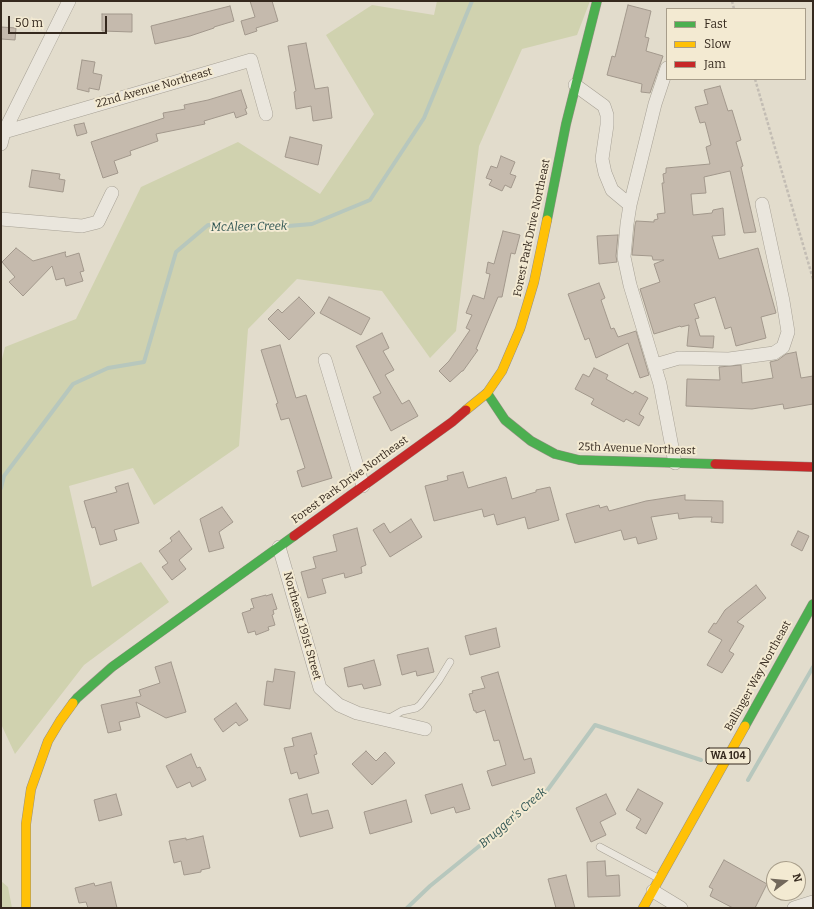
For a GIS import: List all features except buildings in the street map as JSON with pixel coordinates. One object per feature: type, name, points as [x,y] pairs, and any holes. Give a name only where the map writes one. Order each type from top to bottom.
[{"type":"street","points":[[3,138],[68,1]]},
{"type":"street","name":"Forest Park Drive Northeast","points":[[26,908],[24,853],[31,789],[48,741],[77,698],[112,667],[452,422],[487,392],[502,371],[520,329],[534,282],[566,124],[597,1]]},
{"type":"street","name":"22nd Avenue Northeast","points":[[3,138],[251,60],[266,114]]},
{"type":"street","points":[[666,71],[655,104],[630,205],[624,257],[630,285],[660,384],[675,463]]},
{"type":"street","points":[[575,85],[604,106],[607,115],[602,159],[605,173],[612,190],[630,205]]},
{"type":"street","points":[[1,219],[82,226],[98,222],[112,193]]},
{"type":"street","points":[[655,365],[679,358],[728,359],[774,353],[783,347],[788,332],[784,301],[762,204]]},
{"type":"street","points":[[325,360],[363,486]]},
{"type":"street","name":"25th Avenue Northeast","points":[[487,392],[505,420],[531,441],[555,454],[579,460],[813,467]]},
{"type":"street","name":"Northeast 191st Street","points":[[279,547],[320,688],[339,705],[357,713],[424,729]]},
{"type":"street","name":"Ballinger Way Northeast","points":[[643,908],[813,604]]},
{"type":"street","points":[[653,891],[681,908]]},
{"type":"street","points":[[794,908],[813,902]]},
{"type":"lane","points":[[386,720],[402,711],[416,708],[420,705],[439,680],[450,662]]},
{"type":"lane","points":[[600,847],[660,879]]},
{"type":"path","points":[[755,80],[813,279]]},
{"type":"green space","points":[[437,1],[590,1],[577,35],[522,49],[479,146],[456,331],[430,358],[382,291],[297,279],[248,329],[239,446],[154,505],[133,468],[69,486],[92,587],[141,562],[169,602],[84,665],[15,754],[1,724],[1,363],[5,347],[76,319],[141,187],[238,142],[320,194],[374,114],[326,35],[372,5],[434,15]]},
{"type":"green space","points":[[1,881],[8,887],[12,908],[1,908]]},
{"type":"waterway","name":"McAleer Creek","points":[[1,488],[4,476],[73,384],[108,368],[144,362],[176,252],[208,225],[264,228],[312,224],[370,200],[424,118],[472,1]]},
{"type":"waterway","name":"Brugger's Creek","points":[[748,780],[813,667]]},
{"type":"waterway","name":"Brugger's Creek","points":[[407,908],[430,886],[546,792],[595,725],[701,760]]},
{"type":"traffic: fast","points":[[547,220],[566,124],[597,1]]},
{"type":"traffic: fast","points":[[487,393],[505,420],[531,441],[555,454],[579,460],[715,464]]},
{"type":"traffic: fast","points":[[73,703],[112,667],[294,536]]},
{"type":"traffic: fast","points":[[745,726],[813,604]]},
{"type":"traffic: slow","points":[[466,410],[487,393],[502,371],[520,329],[534,282],[547,220]]},
{"type":"traffic: slow","points":[[26,908],[26,824],[31,789],[48,741],[73,703]]},
{"type":"traffic: slow","points":[[643,908],[745,726]]},
{"type":"traffic: jam","points":[[294,536],[452,422],[466,410]]},
{"type":"traffic: jam","points":[[715,464],[813,467]]}]
